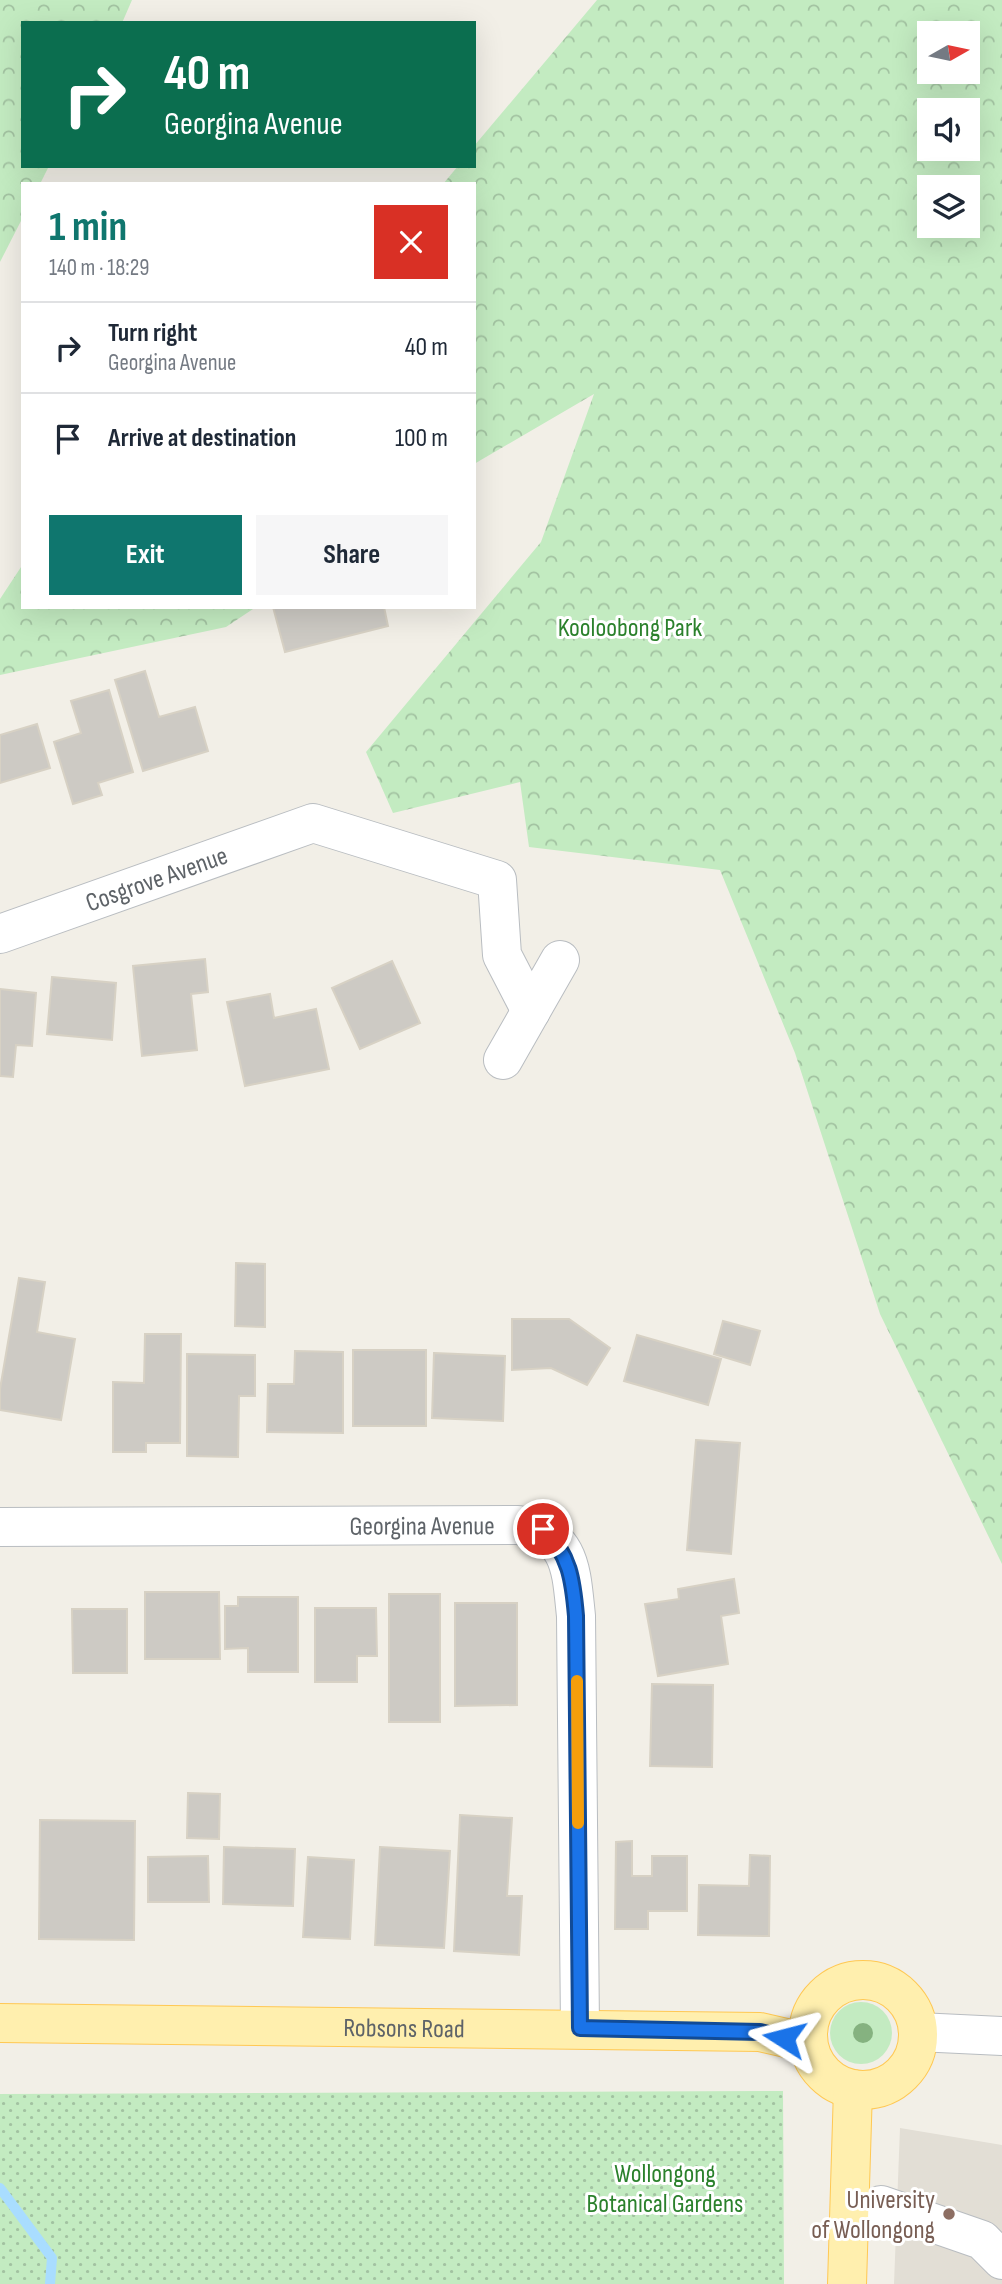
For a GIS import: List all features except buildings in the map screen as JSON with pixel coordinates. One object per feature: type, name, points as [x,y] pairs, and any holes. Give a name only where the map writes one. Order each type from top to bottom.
[{"type":"main road","points":[[855,1980],[874,1980],[900,1993],[911,2008],[918,2032],[911,2063],[898,2077],[872,2089],[853,2089],[826,2076],[815,2061],[808,2043],[809,2023],[815,2006],[828,1991],[855,1980]]},
{"type":"main road","name":"Robsons Road","points":[[0,2023],[760,2032],[808,2043]]},
{"type":"main road","points":[[846,2284],[853,2089]]},
{"type":"street","name":"Cosgrove Avenue","points":[[0,934],[313,822],[497,880],[502,955],[531,1011]]},
{"type":"street","points":[[503,1060],[560,961]]},
{"type":"street","name":"Georgina Avenue","points":[[0,1527],[518,1525],[543,1529],[558,1543],[572,1570],[576,1616],[580,2028]]},
{"type":"street","points":[[918,2032],[1002,2036]]},
{"type":"street","points":[[847,2226],[881,2205],[982,2241],[1002,2260]]},
{"type":"shaded area","name":"University of Wollongong","points":[[900,2128],[1002,2145],[1002,2284],[894,2284]]},
{"type":"green space","points":[[0,0],[132,0],[123,21],[21,21],[21,168],[48,168],[41,182],[21,182],[21,221],[0,262]]},
{"type":"green space","name":"Kooloobong Park","points":[[597,0],[1002,0],[1002,1564],[880,1314],[795,1053],[720,870],[529,847],[520,782],[393,813],[366,752],[541,542],[594,394],[476,463],[476,182],[445,182],[456,168],[476,168],[476,144]]},
{"type":"green space","points":[[21,567],[21,609],[253,609],[226,627],[0,675],[0,599]]},
{"type":"green space","points":[[855,2002],[867,2002],[883,2011],[890,2021],[890,2045],[883,2055],[867,2064],[855,2064],[844,2059],[835,2050],[830,2039],[830,2027],[835,2016],[844,2007]]},
{"type":"green space","name":"Wollongong Botanical Gardens","points":[[783,2091],[784,2284],[0,2284],[0,2094]]},
{"type":"waterway","points":[[0,2188],[52,2258],[50,2284]]},
{"type":"slow traffic","points":[[577,1681],[578,1823]]},
{"type":"place","name":"University of Wollongong","points":[[949,2214]]},
{"type":"route","points":[[543,1529],[558,1543],[572,1570],[576,1616],[580,2028],[760,2032],[784,2038]]}]
